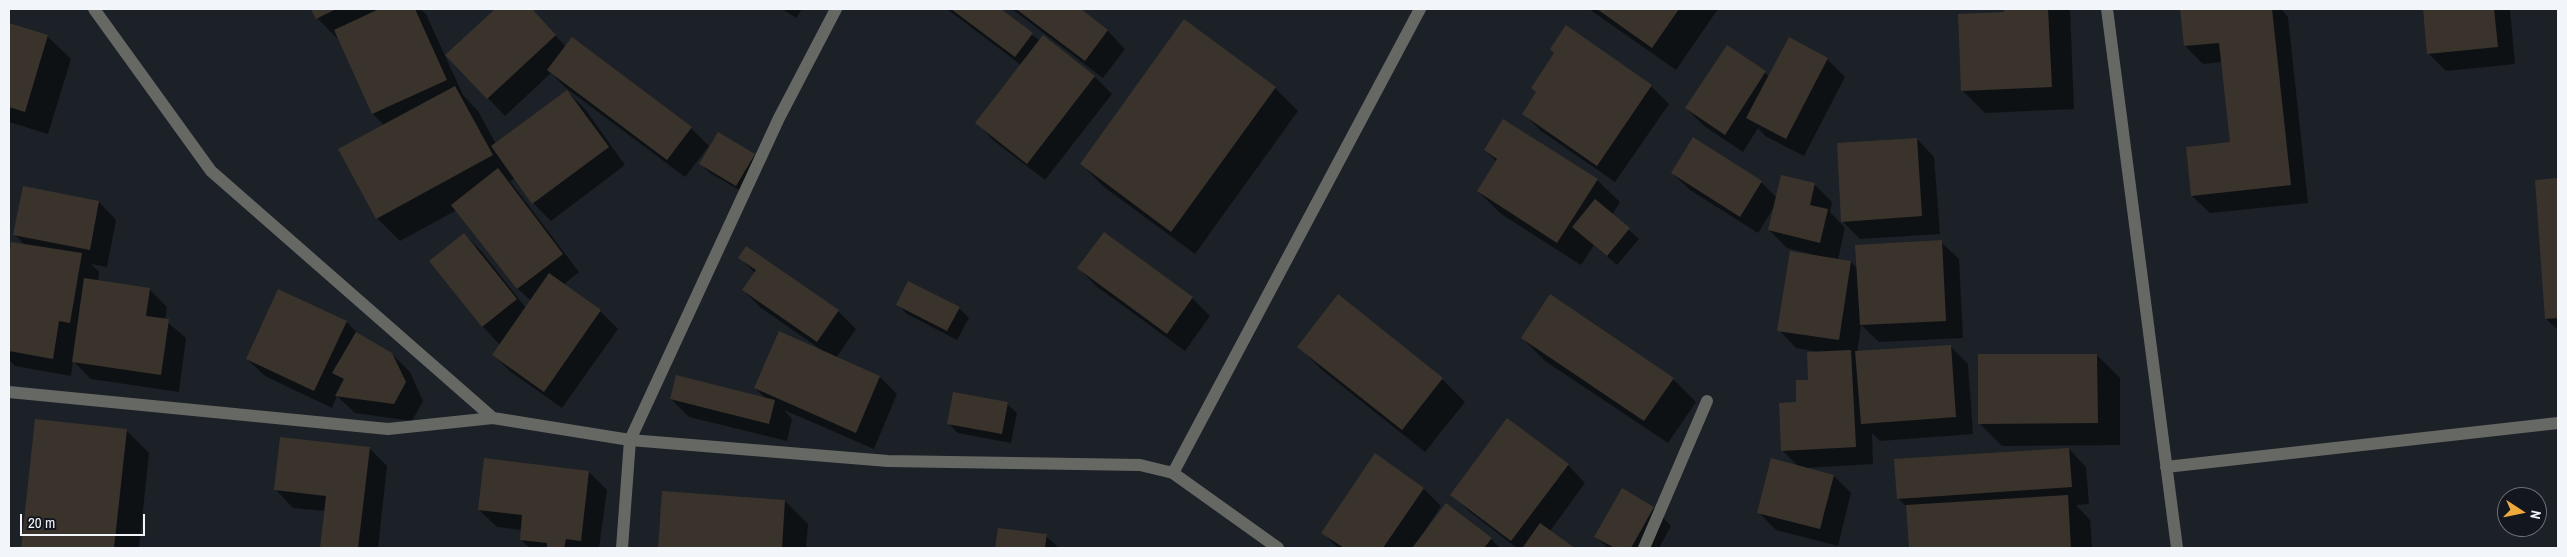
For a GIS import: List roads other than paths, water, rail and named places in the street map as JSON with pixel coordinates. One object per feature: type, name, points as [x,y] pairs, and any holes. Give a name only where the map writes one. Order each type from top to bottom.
[{"type":"street","points":[[94,9],[211,171],[493,418]]},
{"type":"street","points":[[622,548],[630,440],[779,118],[836,9]]},
{"type":"street","points":[[1173,473],[1420,9]]},
{"type":"street","points":[[2107,9],[2177,548]]},
{"type":"street","points":[[9,392],[388,429],[493,418],[630,440],[888,460],[1140,465],[1173,473],[1278,548]]},
{"type":"street","points":[[1644,548],[1707,401]]},
{"type":"street","points":[[2166,468],[2558,423]]}]
